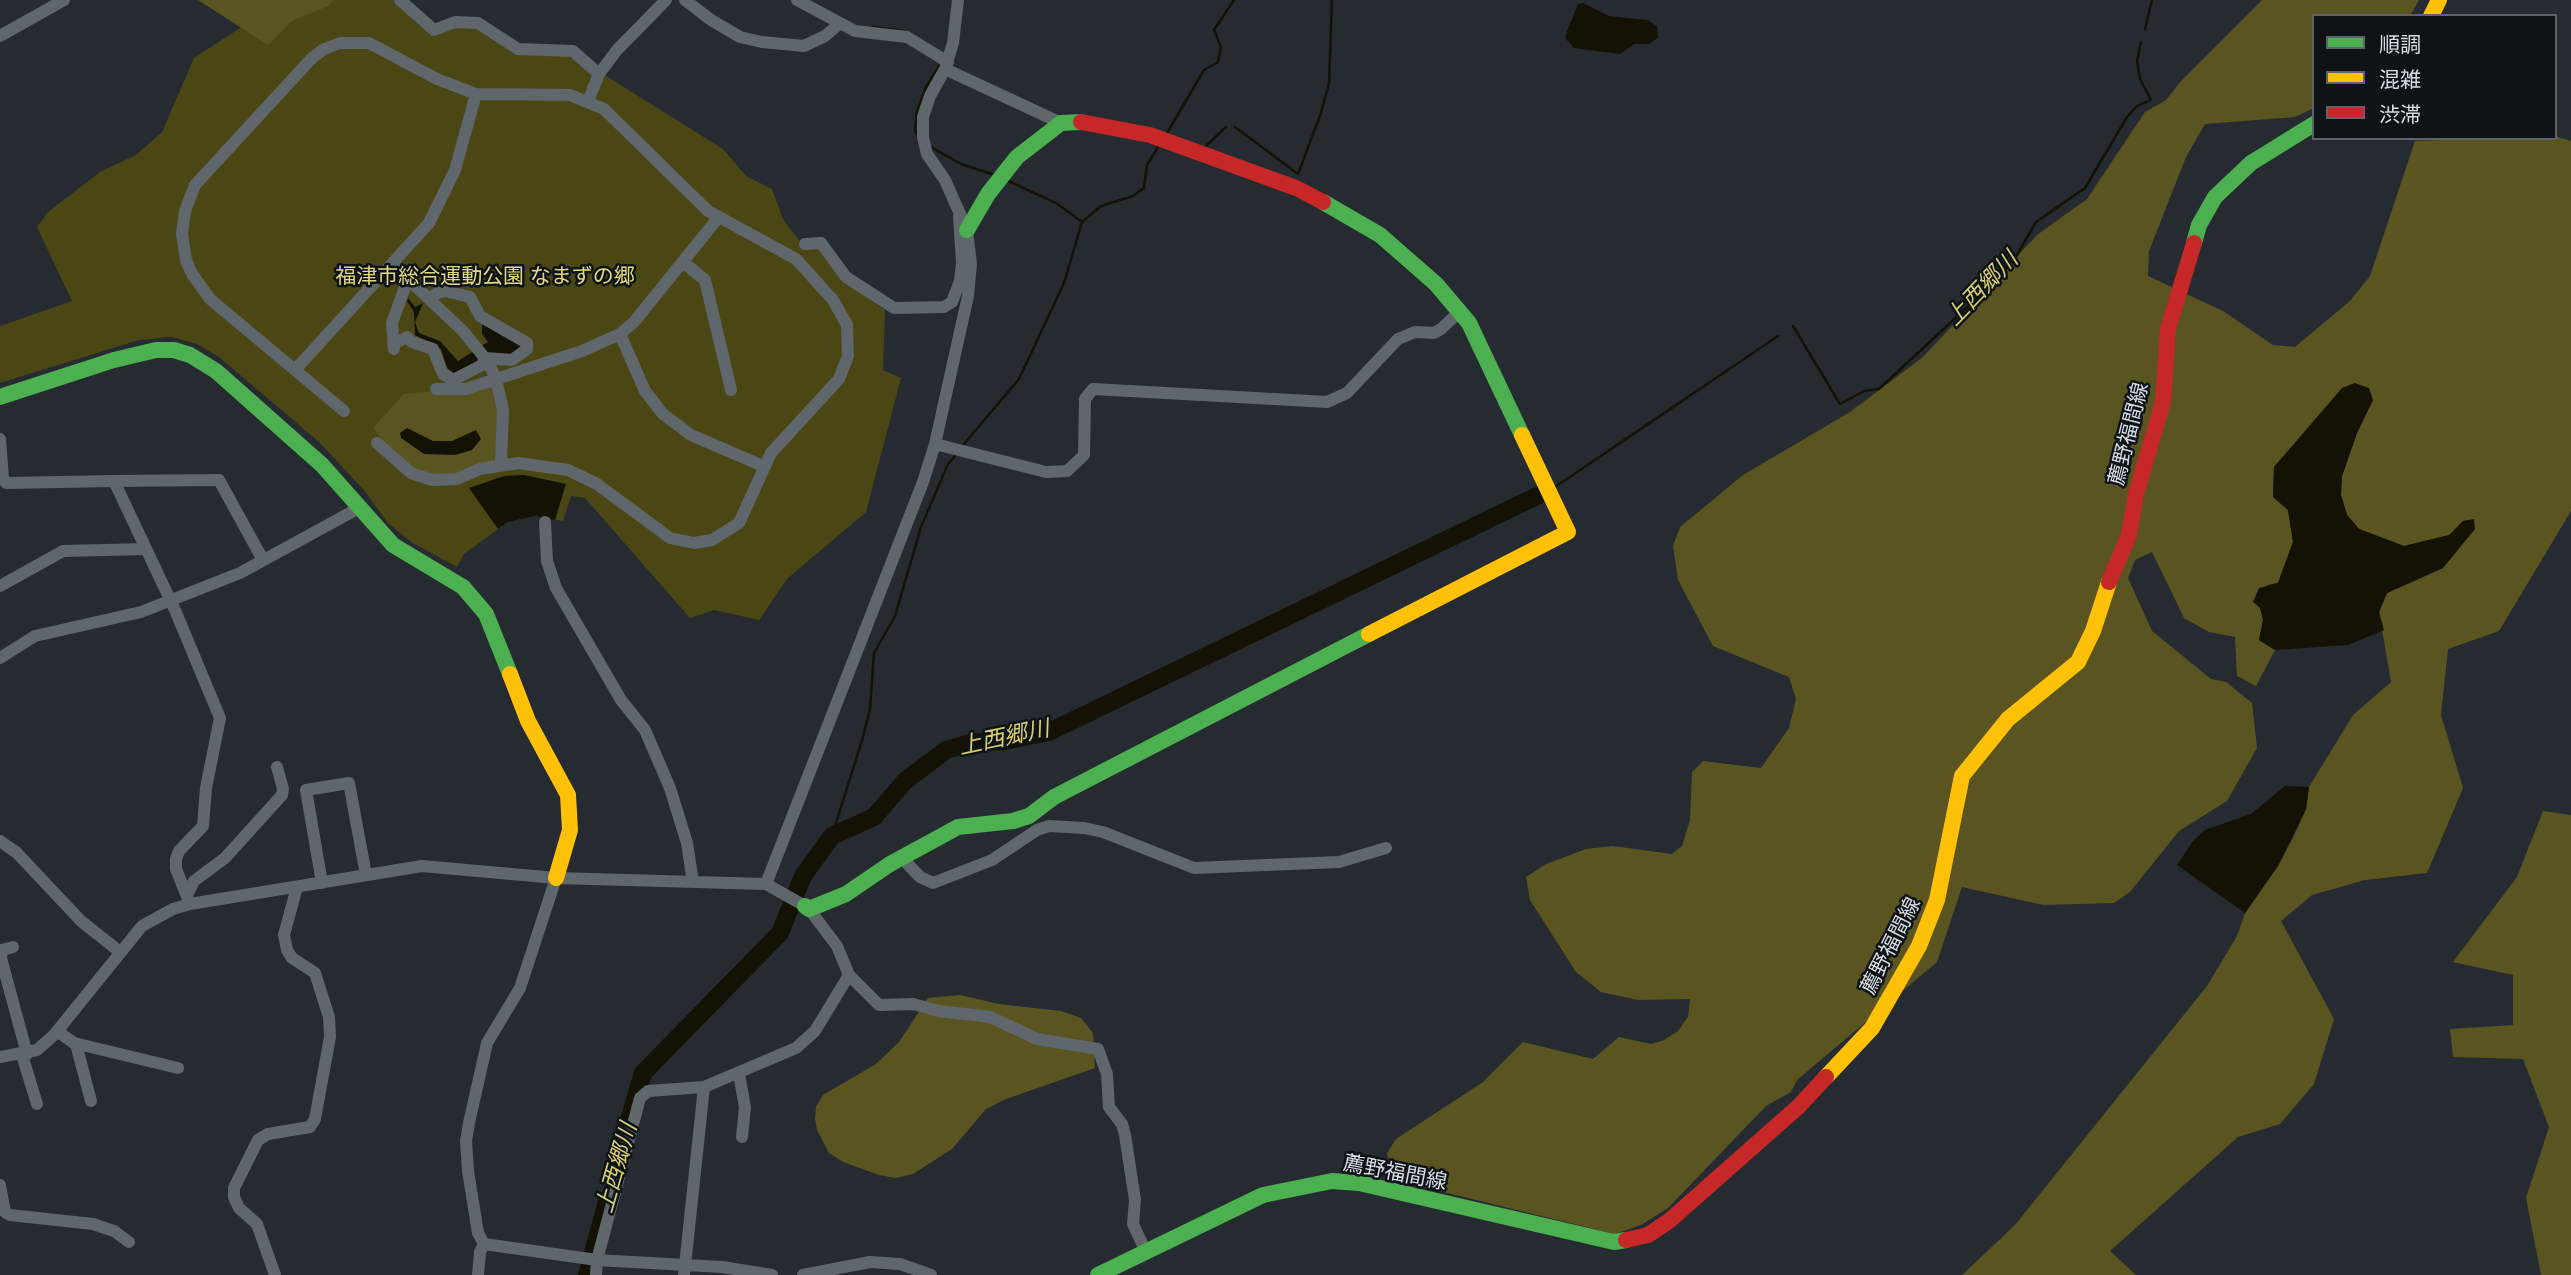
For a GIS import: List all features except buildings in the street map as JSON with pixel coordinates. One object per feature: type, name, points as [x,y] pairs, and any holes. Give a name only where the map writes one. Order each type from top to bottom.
[{"type":"street","points":[[0,36],[64,0]]},
{"type":"street","points":[[400,0],[434,30],[455,22],[478,23],[518,49],[573,51],[599,74]]},
{"type":"street","points":[[588,101],[599,74],[617,50],[666,0]]},
{"type":"street","points":[[685,0],[740,37],[762,42],[804,46],[825,36],[839,24]]},
{"type":"street","points":[[797,0],[839,24],[864,33],[892,33],[907,37],[946,65],[1061,123],[1090,122],[1150,135],[1296,188],[1380,235],[1436,284],[1482,346],[1568,532],[1182,729],[1054,797],[1029,816],[1002,823],[958,827],[902,858],[861,885],[807,908]]},
{"type":"street","points":[[766,884],[935,444],[968,296],[971,264],[967,230],[924,142],[923,117],[946,65],[956,28],[958,0]]},
{"type":"street","points":[[344,411],[210,299],[191,274],[182,234],[185,211],[195,186],[312,58],[324,48],[340,43],[369,43],[455,88],[476,94],[502,96],[551,93],[588,101],[617,118],[718,218],[768,241],[796,259],[833,300],[847,325],[848,356],[839,379],[764,466],[750,504],[739,523],[723,536],[694,543],[660,532],[597,484],[568,470],[533,463],[502,464],[457,479],[432,480],[411,473],[377,443]]},
{"type":"street","points":[[295,370],[393,265],[429,222],[444,196],[476,94]]},
{"type":"street","points":[[967,230],[988,194],[1009,166],[1043,134],[1061,123]]},
{"type":"street","name":"薦野福間線","points":[[1098,1275],[1263,1195],[1332,1181],[1359,1183],[1614,1242],[1648,1236],[1669,1221],[1798,1107],[1871,1028],[1919,946],[1937,900],[1962,776],[2008,719],[2078,662],[2093,631],[2116,561],[2129,535],[2136,494],[2163,402],[2168,329],[2183,287],[2199,225],[2215,197],[2251,163],[2312,125]]},
{"type":"street","points":[[805,244],[821,243],[846,277],[894,309],[944,307],[952,302],[960,281],[962,263],[958,209]]},
{"type":"street","points":[[436,389],[466,389],[604,344],[634,322],[718,218]]},
{"type":"street","points":[[683,262],[705,279],[731,390]]},
{"type":"street","points":[[393,265],[463,331],[487,360],[496,379],[503,410],[502,464]]},
{"type":"street","points":[[408,279],[392,323],[394,347],[407,337],[412,342],[433,349],[443,374],[453,380],[487,360],[512,360],[527,349],[527,343],[480,316],[466,295],[439,292],[430,299]]},
{"type":"street","points":[[935,444],[1046,472],[1068,471],[1084,455],[1085,399],[1093,389],[1327,402],[1347,393],[1398,340],[1415,332],[1441,329],[1459,312]]},
{"type":"street","points":[[463,331],[480,316]]},
{"type":"street","points":[[620,334],[645,391],[663,414],[691,435],[764,466]]},
{"type":"street","points":[[0,397],[138,353],[174,350],[216,371],[315,458],[393,545],[463,587],[486,614],[528,721],[568,794],[570,830],[520,988],[487,1043],[469,1123],[466,1141],[468,1171],[478,1233],[484,1244]]},
{"type":"street","points":[[0,439],[3,478],[6,483],[219,480],[263,560]]},
{"type":"street","points":[[114,481],[170,601],[220,718],[206,788],[203,826],[178,850],[176,859],[176,869],[189,898]]},
{"type":"street","points":[[0,658],[35,636],[141,612],[170,601],[263,560],[359,508]]},
{"type":"street","points":[[545,522],[547,561],[556,588],[621,700],[645,730],[670,788],[687,843],[693,882]]},
{"type":"street","points":[[0,586],[63,551],[146,550]]},
{"type":"street","points":[[189,898],[194,881],[225,858],[282,795],[278,767]]},
{"type":"street","points":[[322,883],[306,790],[349,783],[366,875]]},
{"type":"street","points":[[902,858],[920,877],[933,883],[992,860],[1037,830],[1058,826],[1103,832],[1194,868],[1339,862],[1386,848]]},
{"type":"street","points":[[0,841],[17,853],[81,920],[120,953]]},
{"type":"street","points":[[0,1057],[25,1055],[37,1050],[57,1031],[150,919],[189,898],[297,887],[422,866],[556,878],[766,884],[807,908],[837,946],[849,975],[879,1005],[913,1004],[939,1011],[989,1017],[1037,1039],[1098,1049],[1107,1074],[1109,1107],[1122,1124],[1125,1135],[1135,1200],[1133,1224],[1146,1252]]},
{"type":"street","points":[[275,1275],[257,1224],[239,1208],[234,1197],[234,1188],[258,1140],[268,1134],[310,1127],[315,1119],[330,1037],[329,1017],[315,973],[292,958],[287,950],[284,935],[297,887]]},
{"type":"street","points":[[13,947],[2,950],[1,958],[37,1104]]},
{"type":"street","points":[[596,1275],[590,1259],[640,1098],[648,1091],[704,1087],[796,1048],[815,1031],[849,975]]},
{"type":"street","points":[[57,1031],[76,1044],[178,1068]]},
{"type":"street","points":[[76,1044],[91,1101]]},
{"type":"street","points":[[740,1074],[745,1107],[742,1136]]},
{"type":"street","points":[[684,1270],[704,1087]]},
{"type":"street","points":[[0,1185],[5,1212],[10,1215],[93,1224],[114,1231],[129,1242]]},
{"type":"street","points":[[484,1244],[684,1270],[722,1267],[772,1275]]},
{"type":"street","points":[[478,1275],[480,1252],[484,1244]]},
{"type":"street","points":[[803,1275],[870,1262],[900,1264],[931,1275]]},
{"type":"green space","name":"福津市総合運動公園 なまずの郷","points":[[283,0],[406,0],[436,27],[456,19],[522,47],[558,46],[723,149],[746,176],[772,189],[783,219],[804,247],[817,247],[840,278],[885,310],[883,370],[901,378],[866,512],[787,579],[759,620],[714,610],[690,618],[585,498],[571,496],[563,521],[535,516],[508,522],[464,554],[457,567],[411,542],[388,523],[363,489],[319,442],[219,357],[197,344],[171,337],[139,340],[0,383],[0,326],[72,301],[37,227],[48,212],[100,172],[136,155],[162,132],[194,58]]},
{"type":"shaded area","points":[[198,0],[333,0],[328,6],[292,21],[268,45]]},
{"type":"shaded area","points":[[2262,0],[2419,0],[2411,14],[2312,14],[2312,109],[2295,117],[2205,124],[2186,157],[2149,251],[2148,276],[2223,311],[2273,345],[2295,347],[2350,301],[2370,276],[2415,141],[2557,140],[2557,137],[2571,141],[2571,511],[2499,631],[2448,649],[2441,715],[2463,788],[2427,873],[2365,880],[2312,895],[2281,921],[2334,1019],[2314,1084],[2280,1124],[2238,1137],[2110,1251],[2136,1275],[1962,1275],[2015,1225],[2207,986],[2237,936],[2245,913],[2278,866],[2294,836],[2306,809],[2309,787],[2353,715],[2391,682],[2379,612],[2387,593],[2443,568],[2474,529],[2463,521],[2450,535],[2404,546],[2359,529],[2347,515],[2341,495],[2342,476],[2357,433],[2373,400],[2342,389],[2274,467],[2273,497],[2288,510],[2293,542],[2278,583],[2267,585],[2260,607],[2263,620],[2259,640],[2275,650],[2256,686],[2237,676],[2235,637],[2209,632],[2184,618],[2152,552],[2135,560],[2128,578],[2152,631],[2211,679],[2226,682],[2252,703],[2257,748],[2227,801],[2179,831],[2130,892],[2114,903],[2043,905],[1962,887],[1937,962],[1797,1080],[1791,1092],[1766,1106],[1668,1208],[1641,1225],[1615,1234],[1419,1186],[1399,1177],[1392,1171],[1387,1153],[1396,1139],[1483,1082],[1523,1042],[1593,1059],[1619,1037],[1651,1044],[1664,1040],[1678,1031],[1688,1017],[1690,999],[1638,1000],[1601,992],[1576,972],[1530,900],[1526,877],[1546,864],[1586,849],[1613,846],[1672,854],[1682,846],[1690,820],[1692,772],[1703,761],[1761,768],[1789,728],[1796,699],[1789,677],[1713,646],[1678,580],[1673,546],[1680,527],[1743,475],[1850,412],[1923,357],[2037,235],[2087,199],[2145,112],[2166,100],[2181,81]]},
{"type":"shaded area","points":[[1583,3],[1609,16],[1647,20],[1657,26],[1658,38],[1649,44],[1634,44],[1620,54],[1574,48],[1565,38],[1578,4]]},
{"type":"shaded area","points":[[408,298],[415,307],[423,303],[415,322],[419,333],[440,341],[458,361],[488,342],[482,334],[482,325],[487,324],[523,344],[511,357],[477,359],[477,363],[454,373],[447,368],[441,349],[415,335],[414,312],[407,301]]},
{"type":"shaded area","points":[[2355,383],[2369,388],[2373,400],[2357,433],[2342,476],[2341,495],[2347,515],[2359,529],[2404,546],[2449,535],[2463,521],[2474,519],[2475,529],[2443,568],[2387,593],[2379,612],[2384,630],[2348,645],[2275,650],[2259,640],[2263,620],[2260,608],[2253,602],[2259,588],[2278,583],[2293,542],[2288,510],[2273,497],[2274,467],[2342,388]]},
{"type":"shaded area","points":[[491,385],[497,396],[497,460],[455,474],[436,476],[415,470],[382,440],[373,428],[404,394]]},
{"type":"shaded area","points":[[407,428],[433,441],[452,441],[476,430],[481,439],[472,450],[455,455],[424,454],[401,438],[400,433]]},
{"type":"shaded area","points":[[524,475],[566,484],[555,520],[535,516],[508,522],[498,529],[469,488],[504,476]]},
{"type":"shaded area","points":[[2285,786],[2309,787],[2306,809],[2278,866],[2245,913],[2177,865],[2193,841],[2205,830],[2251,814]]},
{"type":"shaded area","points":[[2543,811],[2571,815],[2571,1275],[2541,1275],[2526,1198],[2549,1127],[2523,1059],[2453,1057],[2450,1029],[2513,1025],[2513,975],[2453,962],[2517,877]]},
{"type":"shaded area","points":[[960,995],[999,1004],[1061,1011],[1081,1018],[1093,1033],[1095,1068],[1006,1099],[986,1109],[952,1149],[913,1174],[896,1178],[879,1175],[843,1162],[829,1153],[817,1130],[815,1119],[816,1107],[823,1095],[876,1064],[899,1042],[928,998]]},
{"type":"waterway","points":[[1167,133],[1204,70],[1218,62],[1221,47],[1214,30],[1234,0]]},
{"type":"waterway","points":[[1235,127],[1298,174],[1321,113],[1329,83],[1332,0]]},
{"type":"waterway","name":"上西郷川","points":[[2145,29],[2152,0]]},
{"type":"waterway","points":[[872,27],[904,31]]},
{"type":"waterway","name":"上西郷川","points":[[1793,326],[1840,404],[1864,391],[1879,389],[1991,285],[2014,260],[2036,222],[2085,188],[2127,117],[2137,106],[2151,100],[2140,79],[2137,61],[2141,42]]},
{"type":"waterway","points":[[918,137],[915,130],[917,111],[926,87],[939,66]]},
{"type":"waterway","points":[[1206,146],[1226,127]]},
{"type":"waterway","points":[[931,147],[961,164],[995,175]]},
{"type":"waterway","points":[[964,444],[1019,379],[1064,283],[1082,222],[1101,206],[1133,196],[1144,188],[1147,165],[1158,147]]},
{"type":"waterway","points":[[1006,180],[1056,203],[1082,222]]},
{"type":"waterway","name":"上西郷川","points":[[1555,487],[1778,336]]},
{"type":"waterway","points":[[832,836],[870,709],[874,653],[895,616],[921,527],[948,464],[955,456]]},
{"type":"waterway","name":"上西郷川","points":[[630,1117],[643,1073],[780,933],[803,876],[832,836],[874,817],[905,781],[946,750],[969,743],[1004,741],[1049,732],[1543,493]]},
{"type":"waterway","name":"上西郷川","points":[[587,1275],[606,1205]]},
{"type":"traffic: fast","points":[[967,230],[988,194],[1017,157],[1061,123],[1081,122]]},
{"type":"traffic: fast","points":[[2194,243],[2199,225],[2215,197],[2251,163],[2312,125]]},
{"type":"traffic: fast","points":[[1323,202],[1380,235],[1436,284],[1469,323],[1522,435]]},
{"type":"traffic: fast","points":[[0,397],[114,360],[156,350],[174,350],[190,355],[216,371],[322,465],[393,545],[463,587],[486,614],[510,674]]},
{"type":"traffic: fast","points":[[805,906],[809,909],[846,894],[890,864],[958,827],[1013,821],[1029,816],[1054,797],[1369,634]]},
{"type":"traffic: fast","points":[[1098,1275],[1263,1195],[1332,1181],[1359,1183],[1614,1242],[1626,1240]]},
{"type":"traffic: slow","points":[[2432,14],[2439,0]]},
{"type":"traffic: slow","points":[[1369,634],[1568,532],[1522,435]]},
{"type":"traffic: slow","points":[[1826,1077],[1872,1028],[1919,946],[1937,900],[1962,776],[2008,719],[2078,662],[2093,631],[2109,582]]},
{"type":"traffic: slow","points":[[510,674],[528,721],[568,795],[570,830],[556,878]]},
{"type":"traffic: jam","points":[[1081,122],[1150,135],[1296,188],[1323,202]]},
{"type":"traffic: jam","points":[[2109,582],[2129,535],[2136,494],[2163,402],[2168,329],[2194,243]]},
{"type":"traffic: jam","points":[[1626,1240],[1648,1235],[1669,1221],[1798,1107],[1826,1077]]}]
